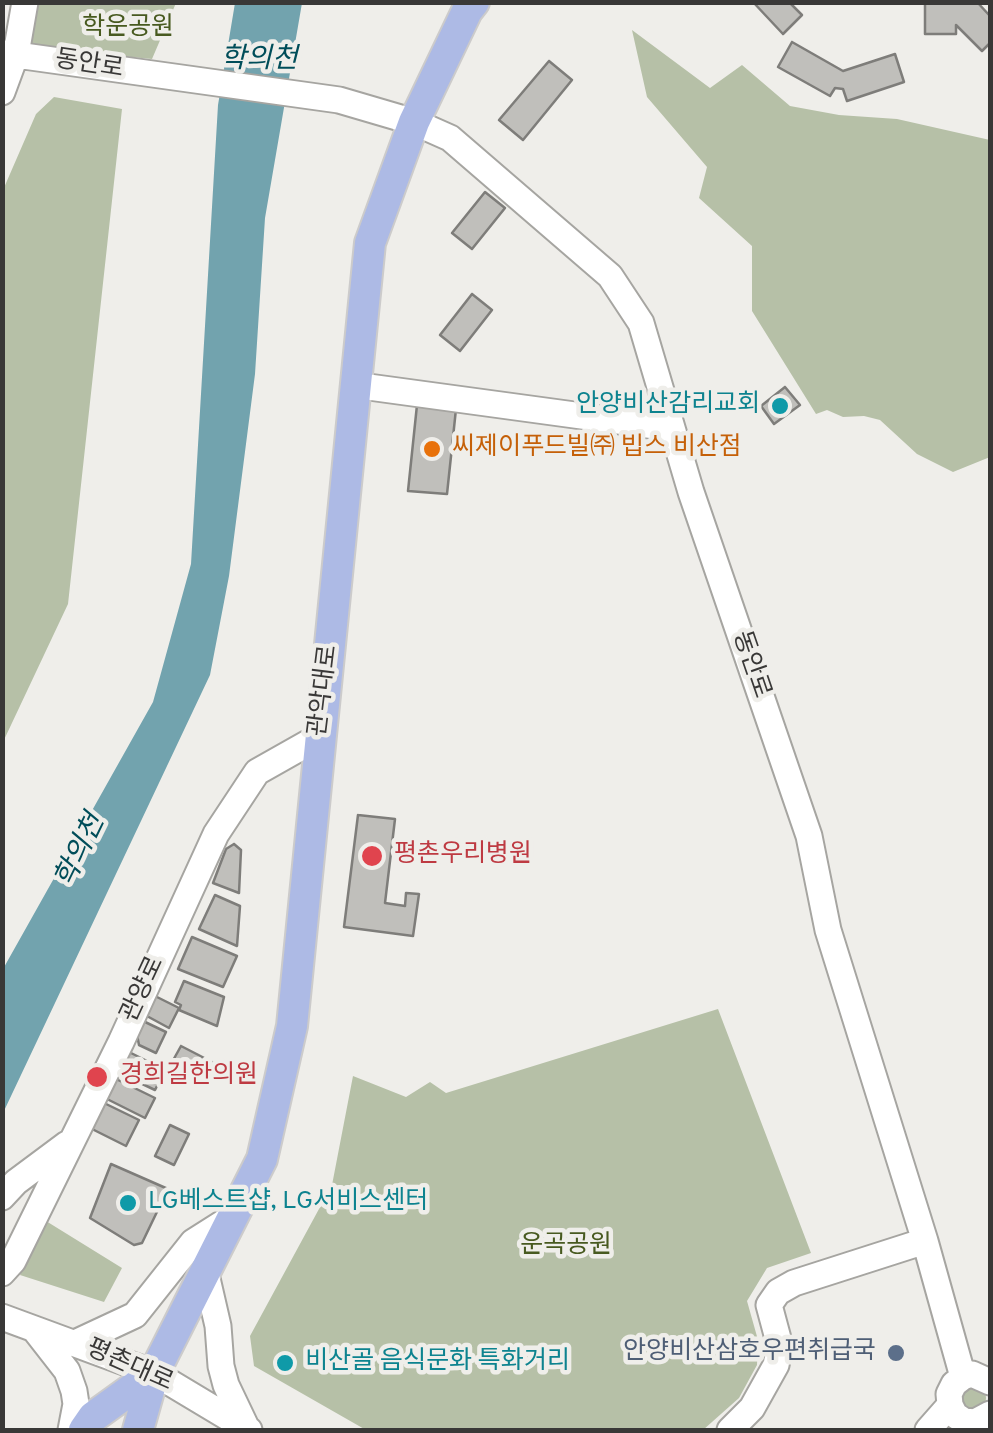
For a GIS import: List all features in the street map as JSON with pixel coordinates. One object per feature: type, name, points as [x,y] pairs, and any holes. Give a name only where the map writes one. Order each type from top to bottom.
[{"type":"main road","name":"관악대로","points":[[138,1430],[154,1373],[262,1159],[292,1026],[370,243],[414,122],[474,2]]},
{"type":"main road","name":"관악대로","points":[[84,1430],[94,1417],[154,1373]]},
{"type":"street","points":[[2,92],[25,2]]},
{"type":"street","name":"동안로","points":[[9,54],[339,100],[414,122],[450,138],[610,276],[641,324],[670,428],[809,836],[828,930],[925,1240],[975,1378]]},
{"type":"street","points":[[354,385],[670,428]]},
{"type":"street","name":"관양로","points":[[2,1272],[12,1261],[71,1141],[216,834],[257,772],[319,736]]},
{"type":"street","points":[[2,1197],[71,1141]]},
{"type":"street","points":[[75,1343],[136,1315],[194,1242],[234,1216]]},
{"type":"street","points":[[730,1430],[752,1408],[776,1365],[780,1346],[770,1305],[778,1292],[794,1283],[925,1240]]},
{"type":"street","points":[[206,1274],[226,1386],[248,1430]]},
{"type":"street","name":"평촌대로","points":[[2,1317],[154,1373],[248,1430]]},
{"type":"street","points":[[32,1326],[58,1357],[70,1381],[76,1404],[71,1430]]},
{"type":"street","points":[[928,1430],[950,1405],[954,1384],[975,1378],[990,1352]]},
{"type":"street","points":[[950,1405],[964,1421],[975,1422],[990,1414]]},
{"type":"green space","name":"학운공원","points":[[36,3],[176,3],[152,59],[27,47]]},
{"type":"green space","points":[[632,30],[710,88],[742,65],[790,106],[839,115],[897,119],[990,140],[990,457],[953,472],[917,454],[880,420],[843,417],[827,410],[816,414],[752,311],[752,246],[699,198],[707,167],[647,97]]},
{"type":"green space","name":"학운공원","points":[[54,97],[122,109],[68,604],[3,742],[3,190],[36,114]]},
{"type":"green space","name":"운곡공원","points":[[718,1009],[811,1253],[767,1268],[747,1301],[758,1340],[757,1365],[739,1398],[703,1430],[366,1430],[254,1366],[250,1336],[332,1185],[353,1076],[406,1097],[430,1082],[446,1093]]},
{"type":"green space","points":[[46,1221],[122,1268],[104,1302],[20,1275]]},
{"type":"green space","points":[[973,1385],[982,1389],[986,1398],[982,1407],[973,1411],[964,1407],[960,1398],[964,1389]]},
{"type":"water","name":"학의천","points":[[235,3],[302,3],[265,218],[255,374],[229,576],[210,675],[3,1113],[3,969],[153,702],[191,564],[218,105]]},
{"type":"building","points":[[753,2],[789,2],[802,15],[783,34]]},
{"type":"building","points":[[925,2],[977,2],[990,16],[990,43],[982,51],[956,25],[956,34],[925,34]]},
{"type":"building","points":[[792,42],[843,71],[895,54],[904,82],[847,101],[843,89],[835,88],[830,96],[778,67]]},
{"type":"building","points":[[549,61],[572,80],[523,140],[499,120]]},
{"type":"building","points":[[485,192],[505,208],[472,249],[452,233]]},
{"type":"building","points":[[472,294],[492,310],[460,351],[440,335]]},
{"type":"building","name":"안양비산감리교회","points":[[785,387],[800,405],[774,424],[761,406]]},
{"type":"building","points":[[417,405],[456,409],[447,494],[408,491]]},
{"type":"building","name":"평촌우리병원","points":[[358,815],[395,819],[385,903],[405,906],[406,893],[419,894],[413,936],[344,927]]},
{"type":"building","points":[[234,844],[241,850],[239,893],[213,883],[226,849]]},
{"type":"building","points":[[215,895],[240,906],[237,946],[199,929]]},
{"type":"building","points":[[192,937],[237,956],[223,987],[178,969]]},
{"type":"building","points":[[184,981],[224,997],[217,1026],[179,1010],[181,1005],[175,1002]]},
{"type":"building","points":[[155,996],[179,1008],[169,1028],[145,1015]]},
{"type":"building","points":[[143,1021],[166,1032],[156,1053],[139,1045],[137,1035]]},
{"type":"building","points":[[181,1046],[214,1063],[204,1081],[171,1064]]},
{"type":"building","points":[[127,1051],[165,1070],[155,1090],[117,1072]]},
{"type":"building","points":[[114,1078],[155,1098],[145,1118],[105,1098]]},
{"type":"building","points":[[102,1102],[139,1120],[126,1146],[90,1128]]},
{"type":"building","points":[[170,1125],[189,1134],[174,1165],[155,1156]]},
{"type":"building","name":"LG베스트샵, LG서비스센터","points":[[111,1164],[168,1189],[142,1243],[134,1245],[90,1218]]},
{"type":"place","name":"안양비산감리교회","points":[[780,406]]},
{"type":"place","name":"씨제이푸드빌㈜ 빕스 비산점","points":[[432,449]]},
{"type":"place","name":"평촌우리병원","points":[[372,856]]},
{"type":"place","name":"경희길한의원","points":[[97,1077]]},
{"type":"place","name":"LG베스트샵, LG서비스센터","points":[[128,1203]]},
{"type":"place","name":"안양비산삼호우편취급국","points":[[896,1353]]},
{"type":"place","name":"비산골 음식문화 특화거리","points":[[285,1363]]}]
